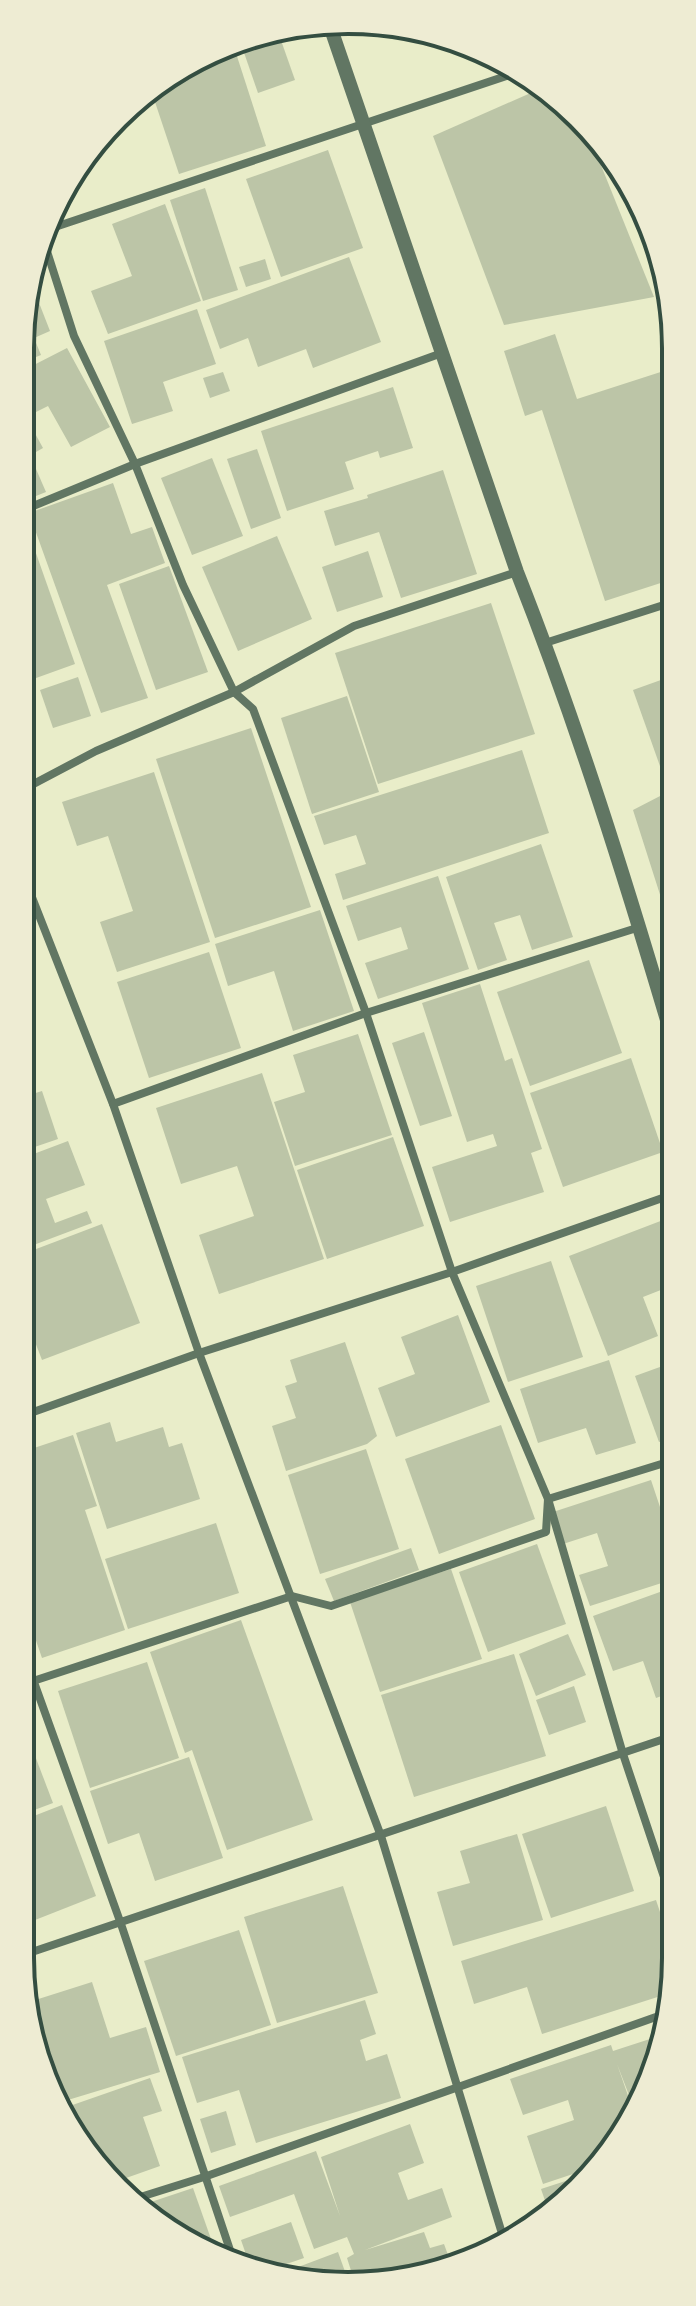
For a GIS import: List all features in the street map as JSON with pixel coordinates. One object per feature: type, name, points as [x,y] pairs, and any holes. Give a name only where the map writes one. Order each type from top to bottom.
[{"type":"street","points":[[333,35],[517,572],[545,643],[640,927],[662,1003]]},
{"type":"street","points":[[59,226],[505,76]]},
{"type":"street","points":[[48,256],[74,336],[135,464],[183,585],[234,692],[253,709],[366,1013],[452,1272],[548,1499],[623,1754],[662,1871]]},
{"type":"street","points":[[34,506],[135,464],[442,353]]},
{"type":"street","points":[[34,784],[96,751],[234,692],[354,626],[517,572]]},
{"type":"street","points":[[545,643],[662,606]]},
{"type":"street","points":[[34,903],[113,1104],[199,1353],[381,1836],[501,2232]]},
{"type":"street","points":[[113,1104],[366,1013],[640,927]]},
{"type":"street","points":[[34,1412],[199,1353],[452,1272],[662,1198]]},
{"type":"street","points":[[548,1499],[662,1464]]},
{"type":"street","points":[[229,2248],[121,1924],[35,1681],[292,1596],[331,1606],[546,1532],[548,1499]]},
{"type":"street","points":[[34,1952],[662,1740]]},
{"type":"street","points":[[143,2196],[656,2017]]},
{"type":"building","points":[[281,41],[295,80],[258,93],[244,52]]},
{"type":"building","points":[[237,55],[266,146],[179,174],[155,101],[191,76]]},
{"type":"building","points":[[531,93],[539,99],[570,126],[599,159],[654,297],[504,325],[433,136]]},
{"type":"building","points":[[328,150],[363,248],[281,277],[246,179]]},
{"type":"building","points":[[205,188],[238,290],[203,301],[170,200]]},
{"type":"building","points":[[165,204],[201,301],[108,334],[91,291],[132,276],[112,224]]},
{"type":"building","points":[[349,257],[381,342],[313,368],[306,349],[258,367],[248,338],[220,349],[206,310]]},
{"type":"building","points":[[265,259],[271,279],[246,287],[239,267]]},
{"type":"building","points":[[38,300],[50,331],[34,338]]},
{"type":"building","points":[[197,309],[216,364],[163,382],[173,411],[132,424],[104,341]]},
{"type":"building","points":[[555,334],[577,399],[662,372],[662,583],[605,601],[542,410],[525,416],[504,351]]},
{"type":"building","points":[[34,339],[41,355],[34,358]]},
{"type":"building","points":[[67,348],[110,427],[71,447],[48,406],[34,413],[34,365]]},
{"type":"building","points":[[223,372],[230,391],[210,398],[203,378]]},
{"type":"building","points":[[393,387],[413,448],[380,458],[378,451],[345,462],[354,489],[287,511],[261,431]]},
{"type":"building","points":[[34,432],[43,448],[36,452],[34,448]]},
{"type":"building","points":[[257,449],[281,518],[251,529],[227,459]]},
{"type":"building","points":[[212,458],[243,536],[192,555],[161,478]]},
{"type":"building","points":[[34,464],[46,492],[34,497]]},
{"type":"building","points":[[443,470],[477,574],[401,598],[379,532],[335,546],[324,511]]},
{"type":"building","points":[[113,483],[131,534],[152,527],[165,563],[107,585],[148,698],[101,713],[34,527],[34,511]]},
{"type":"building","points":[[277,536],[312,619],[238,651],[202,567]]},
{"type":"building","points":[[34,548],[75,664],[34,679]]},
{"type":"building","points":[[368,551],[383,597],[337,612],[322,567]]},
{"type":"building","points":[[169,566],[208,672],[156,690],[119,584]]},
{"type":"building","points":[[491,603],[535,734],[378,784],[335,653]]},
{"type":"building","points":[[78,677],[91,716],[53,728],[40,690]]},
{"type":"building","points":[[662,680],[662,772],[633,690]]},
{"type":"building","points":[[347,696],[379,792],[312,814],[281,718]]},
{"type":"building","points":[[251,728],[311,907],[215,938],[156,759]]},
{"type":"building","points":[[522,750],[549,833],[343,900],[335,874],[366,864],[356,835],[324,845],[314,816]]},
{"type":"building","points":[[154,772],[210,942],[117,972],[100,922],[133,911],[108,836],[77,846],[62,802]]},
{"type":"building","points":[[662,795],[662,901],[633,810]]},
{"type":"building","points":[[541,844],[573,937],[532,950],[520,915],[494,923],[507,960],[478,970],[446,877]]},
{"type":"building","points":[[438,876],[469,969],[378,999],[365,963],[408,949],[401,927],[358,941],[346,906]]},
{"type":"building","points":[[320,910],[354,1011],[293,1031],[274,971],[228,986],[215,944]]},
{"type":"building","points":[[209,952],[241,1048],[149,1078],[117,982]]},
{"type":"building","points":[[589,960],[622,1053],[530,1086],[497,992]]},
{"type":"building","points":[[480,984],[505,1061],[512,1058],[542,1149],[531,1153],[544,1192],[450,1222],[432,1167],[497,1146],[493,1134],[467,1142],[422,1003]]},
{"type":"building","points":[[424,1032],[452,1116],[420,1126],[392,1043]]},
{"type":"building","points":[[358,1034],[392,1135],[295,1166],[274,1102],[305,1092],[293,1055]]},
{"type":"building","points":[[631,1058],[662,1152],[563,1187],[530,1093]]},
{"type":"building","points":[[262,1073],[324,1259],[219,1294],[199,1235],[254,1216],[237,1166],[181,1184],[156,1108]]},
{"type":"building","points":[[42,1091],[58,1139],[34,1147],[34,1094]]},
{"type":"building","points":[[393,1137],[424,1226],[327,1259],[297,1170]]},
{"type":"building","points":[[68,1141],[85,1185],[46,1199],[55,1223],[87,1211],[92,1223],[34,1245],[34,1154]]},
{"type":"building","points":[[662,1220],[662,1290],[643,1297],[658,1336],[608,1356],[569,1256]]},
{"type":"building","points":[[102,1224],[140,1323],[42,1360],[34,1339],[34,1250]]},
{"type":"building","points":[[551,1261],[583,1357],[508,1382],[476,1286]]},
{"type":"building","points":[[458,1315],[490,1402],[396,1437],[378,1388],[415,1374],[401,1337]]},
{"type":"building","points":[[345,1342],[377,1436],[367,1444],[286,1471],[272,1426],[296,1418],[285,1386],[297,1382],[290,1360]]},
{"type":"building","points":[[609,1360],[636,1443],[596,1455],[586,1428],[538,1443],[520,1389]]},
{"type":"building","points":[[662,1366],[662,1441],[659,1442],[635,1376]]},
{"type":"building","points":[[110,1422],[116,1442],[163,1427],[169,1447],[182,1443],[200,1499],[107,1529],[76,1433]]},
{"type":"building","points":[[501,1425],[535,1519],[439,1554],[405,1459]]},
{"type":"building","points":[[73,1435],[97,1506],[85,1510],[125,1630],[42,1658],[34,1635],[34,1448]]},
{"type":"building","points":[[366,1449],[399,1549],[320,1574],[288,1475]]},
{"type":"building","points":[[651,1480],[662,1513],[662,1583],[590,1606],[579,1575],[608,1566],[597,1533],[563,1544],[553,1512]]},
{"type":"building","points":[[216,1523],[239,1593],[128,1629],[105,1559]]},
{"type":"building","points":[[537,1544],[566,1624],[488,1652],[459,1572]]},
{"type":"building","points":[[411,1548],[419,1570],[334,1601],[325,1579]]},
{"type":"building","points":[[451,1569],[482,1659],[380,1692],[350,1602]]},
{"type":"building","points":[[662,1591],[662,1696],[656,1698],[643,1661],[613,1671],[593,1616]]},
{"type":"building","points":[[241,1620],[313,1820],[227,1850],[192,1750],[185,1753],[150,1652]]},
{"type":"building","points":[[568,1634],[586,1675],[536,1696],[519,1654]]},
{"type":"building","points":[[514,1654],[546,1756],[414,1797],[381,1695]]},
{"type":"building","points":[[147,1662],[179,1758],[90,1788],[58,1691]]},
{"type":"building","points":[[574,1686],[586,1722],[549,1735],[536,1700]]},
{"type":"building","points":[[34,1753],[53,1803],[34,1810]]},
{"type":"building","points":[[189,1757],[223,1858],[155,1881],[139,1833],[108,1844],[90,1791]]},
{"type":"building","points":[[62,1805],[96,1896],[34,1920],[34,1816]]},
{"type":"building","points":[[606,1806],[634,1891],[551,1918],[522,1834]]},
{"type":"building","points":[[517,1834],[543,1920],[453,1946],[437,1892],[470,1883],[460,1851]]},
{"type":"building","points":[[343,1886],[378,1993],[277,2023],[244,1917]]},
{"type":"building","points":[[656,1900],[662,1918],[659,1996],[542,2034],[527,1987],[474,2004],[461,1961]]},
{"type":"building","points":[[239,1930],[271,2025],[176,2056],[144,1961]]},
{"type":"building","points":[[92,1982],[110,2038],[146,2027],[160,2072],[68,2100],[51,2059],[37,1999]]},
{"type":"building","points":[[365,2000],[376,2034],[360,2040],[366,2061],[387,2054],[401,2098],[256,2143],[239,2090],[197,2103],[182,2057]]},
{"type":"building","points":[[651,2039],[630,2097],[617,2064],[629,2099],[597,2149],[577,2173],[543,2184],[527,2136],[574,2120],[568,2100],[523,2115],[510,2079],[611,2045],[613,2051]]},
{"type":"building","points":[[150,2078],[162,2111],[143,2117],[160,2166],[125,2179],[99,2149],[71,2106]]},
{"type":"building","points":[[226,2111],[236,2145],[211,2153],[200,2119]]},
{"type":"building","points":[[410,2124],[424,2163],[398,2173],[408,2200],[442,2188],[452,2217],[365,2250],[424,2232],[430,2248],[444,2244],[448,2255],[409,2266],[351,2272],[347,2258],[354,2254],[347,2237],[314,2249],[294,2194],[230,2217],[219,2186],[316,2151],[340,2216],[321,2157]]},
{"type":"building","points":[[571,2179],[545,2202],[541,2189]]},
{"type":"building","points":[[193,2188],[212,2241],[191,2230],[151,2202]]},
{"type":"building","points":[[291,2222],[304,2258],[283,2265],[267,2261],[246,2255],[241,2240]]},
{"type":"building","points":[[338,2252],[345,2272],[327,2271],[297,2267]]}]
